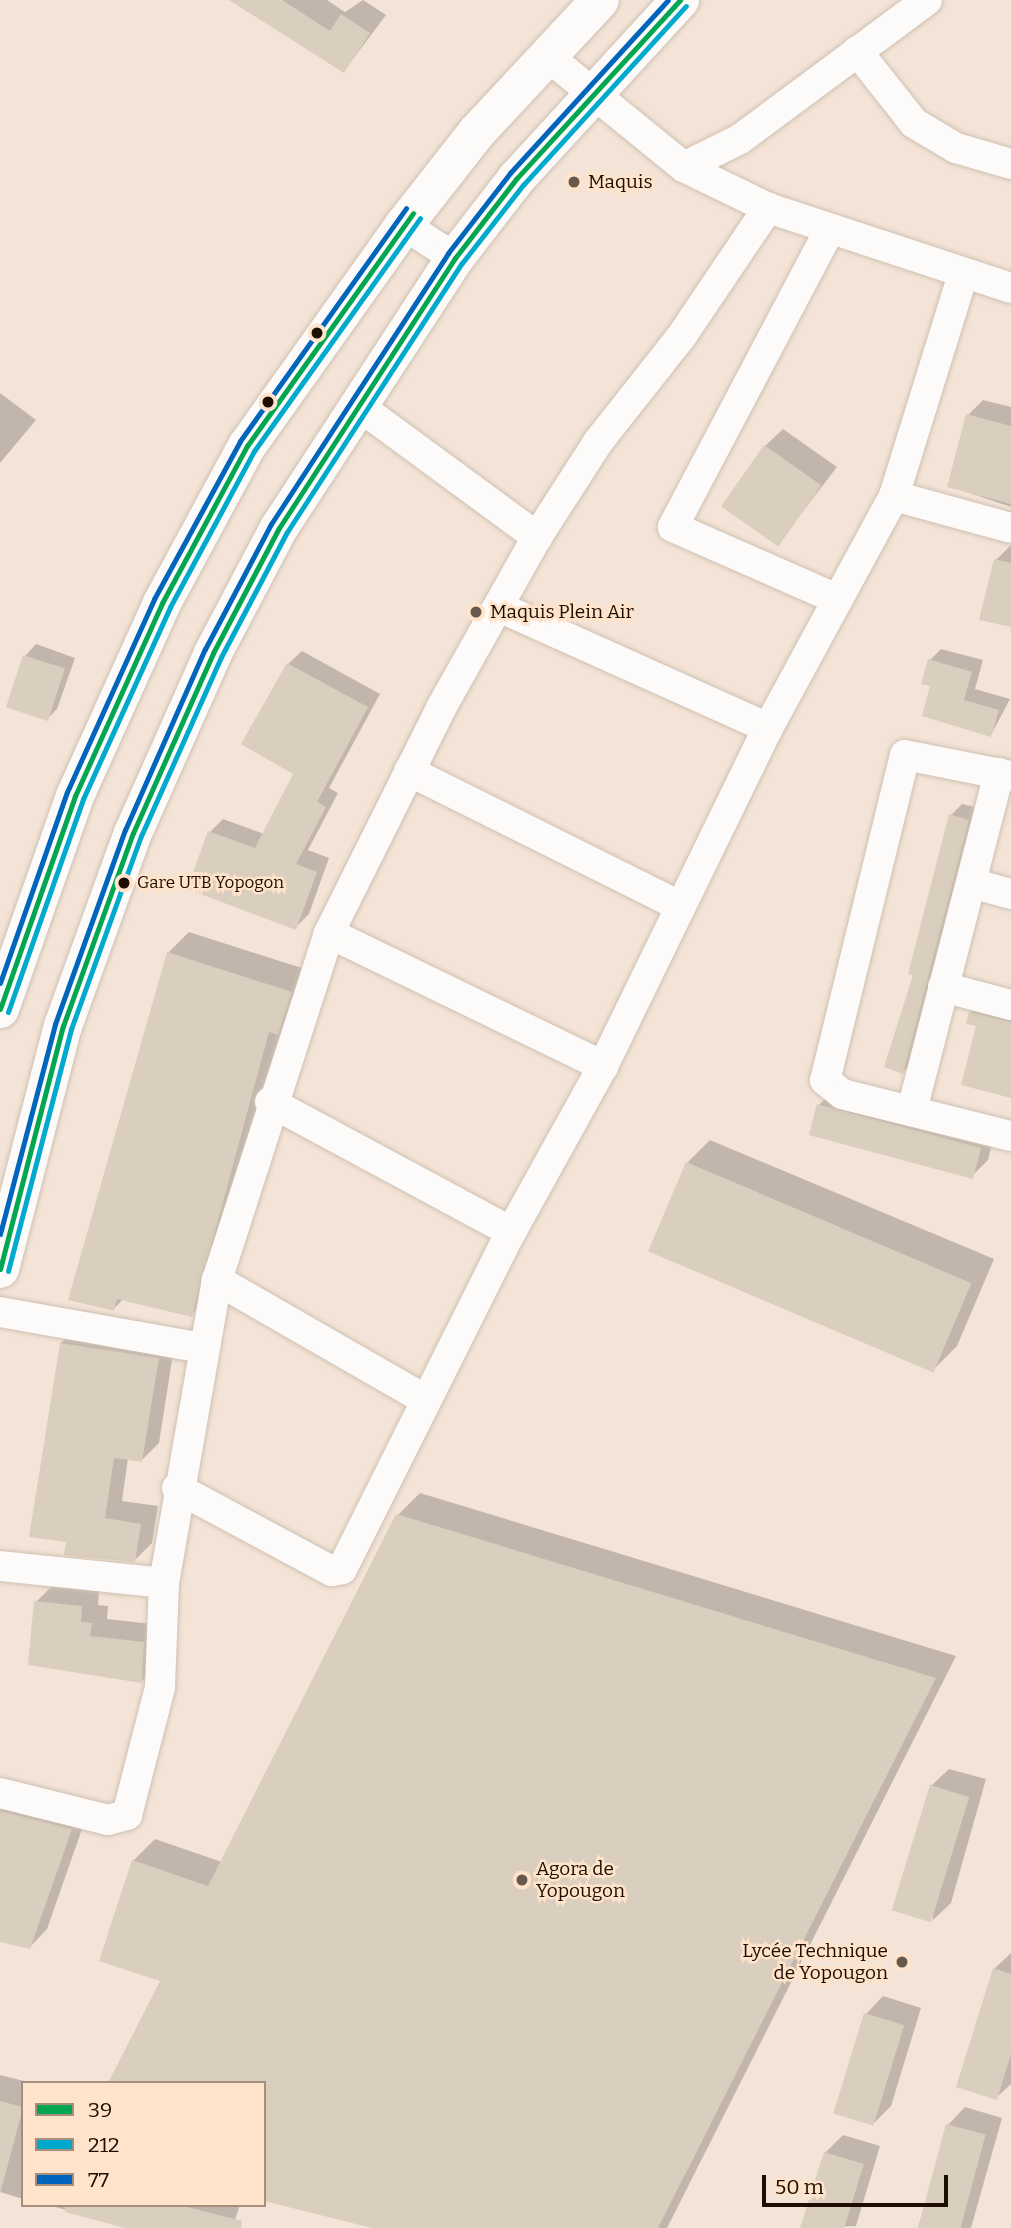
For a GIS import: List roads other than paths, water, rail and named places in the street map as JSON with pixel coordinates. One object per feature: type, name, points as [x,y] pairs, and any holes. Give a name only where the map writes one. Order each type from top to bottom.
[{"type":"main road","points":[[0,1009],[75,796],[162,603],[247,446],[404,225],[546,55],[600,0]]},
{"type":"main road","points":[[0,1269],[63,1026],[133,833],[213,653],[356,404],[455,258],[594,95],[680,0]]},
{"type":"street","points":[[684,167],[740,139],[927,0]]},
{"type":"street","points":[[857,51],[914,123],[956,148],[1011,164]]},
{"type":"street","points":[[546,55],[684,167],[768,208],[963,275],[1011,288]]},
{"type":"street","points":[[0,1793],[108,1820],[127,1815],[160,1687],[164,1583],[177,1488],[217,1280],[270,1102],[330,933],[409,771],[537,537],[597,442],[681,337],[768,208]]},
{"type":"street","points":[[404,225],[455,258]]},
{"type":"street","points":[[830,229],[673,527],[837,599]]},
{"type":"street","points":[[177,1488],[338,1572],[511,1232],[603,1066],[768,728],[894,496],[963,275]]},
{"type":"street","points":[[356,404],[537,537]]},
{"type":"street","points":[[894,496],[1011,528]]},
{"type":"street","points":[[499,607],[768,728]]},
{"type":"street","points":[[912,1110],[971,883],[1005,774],[909,753],[903,759],[825,1080],[842,1094],[1011,1136]]},
{"type":"street","points":[[409,771],[680,905]]},
{"type":"street","points":[[971,883],[1011,894]]},
{"type":"street","points":[[330,933],[603,1066]]},
{"type":"street","points":[[943,988],[1011,1005]]},
{"type":"street","points":[[270,1102],[511,1232]]},
{"type":"street","points":[[217,1280],[426,1400]]},
{"type":"street","points":[[0,1312],[202,1348]]},
{"type":"street","points":[[0,1566],[164,1583]]},
{"type":"place","name":"Maquis","points":[[574,182]]},
{"type":"place","name":"Maquis Plein Air","points":[[476,612]]},
{"type":"place","name":"Gare UTB Yopogon","points":[[124,883]]},
{"type":"place","name":"Agora de Yopougon","points":[[522,1880]]},
{"type":"place","name":"Lycée Technique de Yopougon","points":[[902,1962]]}]
